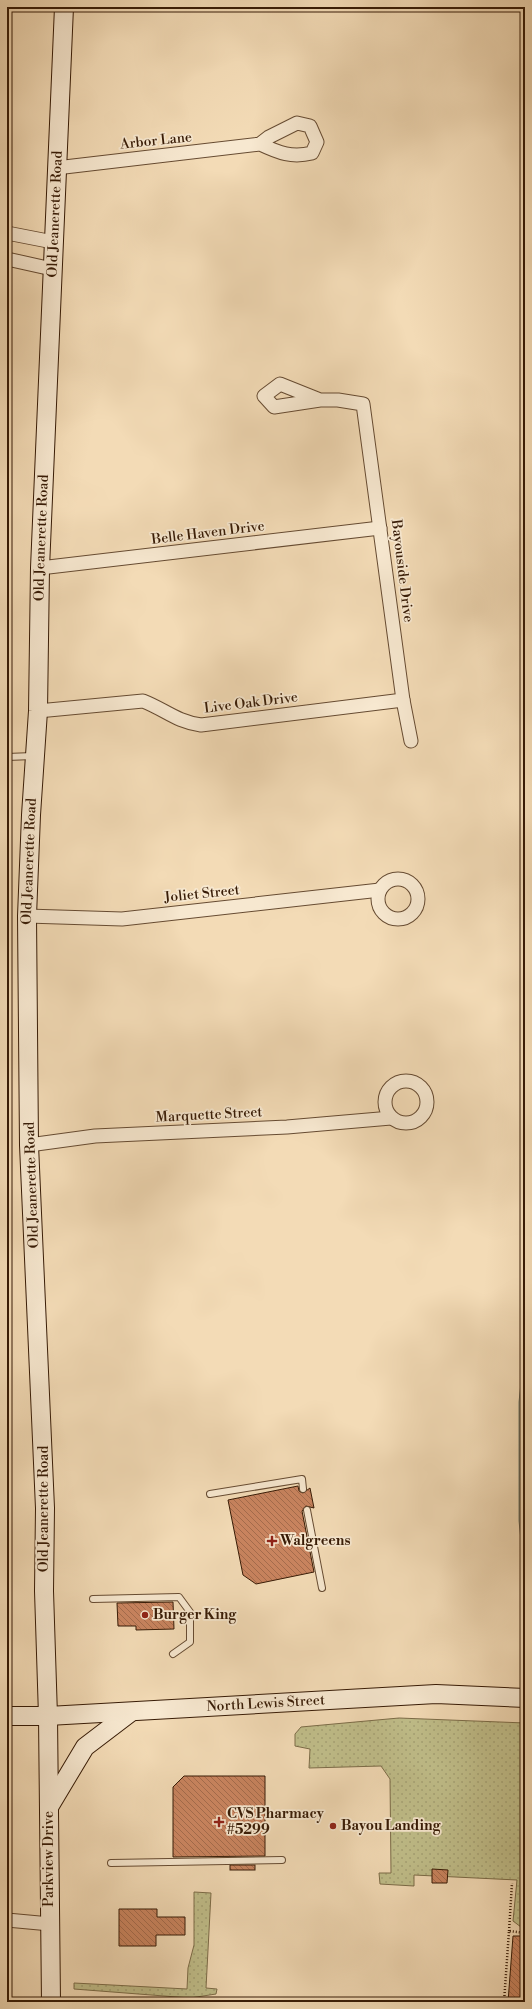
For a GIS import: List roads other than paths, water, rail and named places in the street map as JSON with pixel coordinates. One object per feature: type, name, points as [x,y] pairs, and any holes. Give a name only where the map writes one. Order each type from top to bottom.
[{"type":"main road","name":"Old Jeanerette Road","points":[[48,1716],[44,1591],[46,1508],[29,1144],[27,916],[34,756],[38,711],[40,568],[64,7]]},
{"type":"main road","name":"North Lewis Street","points":[[7,1716],[48,1716],[131,1712],[436,1694],[525,1698]]},
{"type":"main road","points":[[49,1808],[85,1747],[131,1712]]},
{"type":"main road","name":"Parkview Drive","points":[[48,1716],[51,2002]]},
{"type":"street","name":"Arbor Lane","points":[[56,168],[260,144]]},
{"type":"street","points":[[7,233],[53,242]]},
{"type":"street","points":[[7,259],[52,269]]},
{"type":"street","name":"Bayouside Drive","points":[[320,400],[338,400],[363,404],[403,700],[410,741]]},
{"type":"street","name":"Belle Haven Drive","points":[[40,568],[380,528]]},
{"type":"street","name":"Live Oak Drive","points":[[38,711],[143,701],[158,707],[173,718],[188,723],[201,725],[403,700]]},
{"type":"street","name":"Joliet Street","points":[[27,916],[122,919],[380,890]]},
{"type":"street","name":"Marquette Street","points":[[29,1144],[95,1136],[287,1127],[391,1118]]},
{"type":"street","points":[[7,1920],[50,1924]]},
{"type":"lane","points":[[7,757],[34,756]]},
{"type":"lane","points":[[210,1494],[302,1479],[303,1489]]},
{"type":"lane","points":[[306,1510],[322,1588]]},
{"type":"lane","points":[[93,1599],[179,1597],[190,1612],[190,1642],[173,1654]]},
{"type":"lane","points":[[112,1863],[282,1860]]},
{"type":"water","points":[[525,1346],[525,1577],[519,1521],[519,1402]]},
{"type":"place","name":"Walgreens","points":[[272,1541]]},
{"type":"place","name":"Burger King","points":[[145,1615]]},
{"type":"place","name":"CVS Pharmacy #5299","points":[[219,1822]]},
{"type":"place","name":"Bayou Landing","points":[[333,1826]]}]
